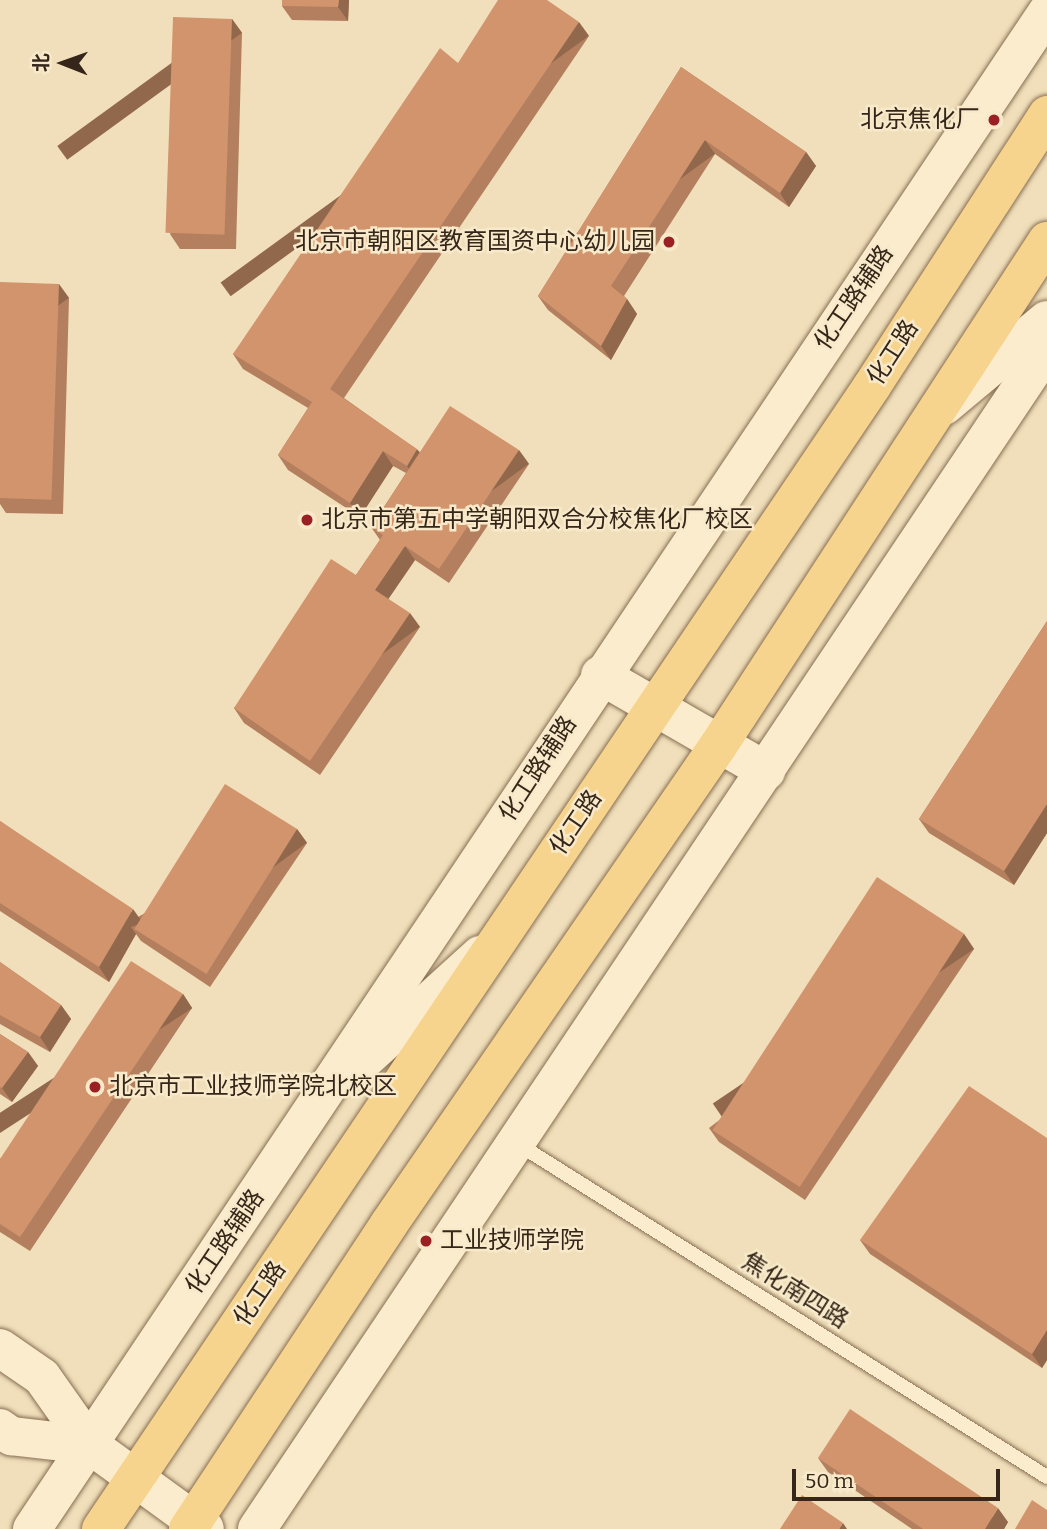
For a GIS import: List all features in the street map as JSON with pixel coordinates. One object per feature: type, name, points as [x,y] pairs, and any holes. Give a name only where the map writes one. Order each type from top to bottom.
[{"type":"main road","name":"化工路","points":[[101,1529],[872,386],[1047,115]]},
{"type":"main road","points":[[196,1526],[389,1224],[718,747],[1047,241]]},
{"type":"street","name":"化工路辅路","points":[[32,1529],[600,675],[1047,12]]},
{"type":"street","points":[[934,414],[1047,320]]},
{"type":"street","points":[[257,1529],[518,1143],[1047,349]]},
{"type":"street","points":[[600,675],[718,747],[766,771]]},
{"type":"street","points":[[321,1098],[499,938]]},
{"type":"street","points":[[0,1348],[42,1377],[90,1445],[196,1526]]},
{"type":"street","points":[[0,1428],[11,1436],[90,1445]]},
{"type":"lane","name":"焦化南四路","points":[[518,1143],[1047,1478]]},
{"type":"building","points":[[282,0],[339,0],[338,7],[282,6]]},
{"type":"building","points":[[498,0],[547,0],[579,22],[330,389],[417,449],[407,466],[383,451],[350,503],[278,455],[312,402],[233,354],[440,48],[458,63]]},
{"type":"building","points":[[173,17],[232,19],[224,235],[165,233]]},
{"type":"building","points":[[681,67],[806,152],[780,193],[705,140],[611,286],[627,299],[601,346],[538,296]]},
{"type":"building","points":[[0,282],[59,284],[51,500],[0,498]]},
{"type":"building","points":[[450,406],[519,450],[439,569],[405,546],[375,590],[410,613],[310,761],[234,708],[331,559],[356,575],[383,535],[371,527]]},
{"type":"building","points":[[1047,621],[1047,804],[1004,871],[919,819]]},
{"type":"building","points":[[225,784],[297,829],[206,974],[134,929]]},
{"type":"building","points":[[0,821],[133,909],[99,967],[0,903]]},
{"type":"building","points":[[877,877],[964,934],[800,1187],[713,1130]]},
{"type":"building","points":[[131,961],[183,994],[20,1237],[0,1224],[0,1159]]},
{"type":"building","points":[[0,962],[61,1005],[40,1037],[0,1015]]},
{"type":"building","points":[[0,1034],[28,1052],[2,1088],[0,1087]]},
{"type":"building","points":[[969,1086],[1047,1138],[1047,1330],[1032,1354],[860,1240]]},
{"type":"building","points":[[850,1409],[998,1508],[985,1529],[923,1529],[818,1458]]},
{"type":"building","points":[[802,1495],[843,1523],[839,1529],[780,1529]]},
{"type":"building","points":[[1032,1500],[1047,1510],[1047,1529],[1015,1529]]},
{"type":"place","name":"北京焦化厂","points":[[994,120]]},
{"type":"place","name":"北京市朝阳区教育国资中心幼儿园","points":[[669,242]]},
{"type":"place","name":"北京市第五中学朝阳双合分校焦化厂校区","points":[[307,520]]},
{"type":"place","name":"北京市工业技师学院北校区","points":[[95,1087]]},
{"type":"place","name":"工业技师学院","points":[[426,1241]]}]
